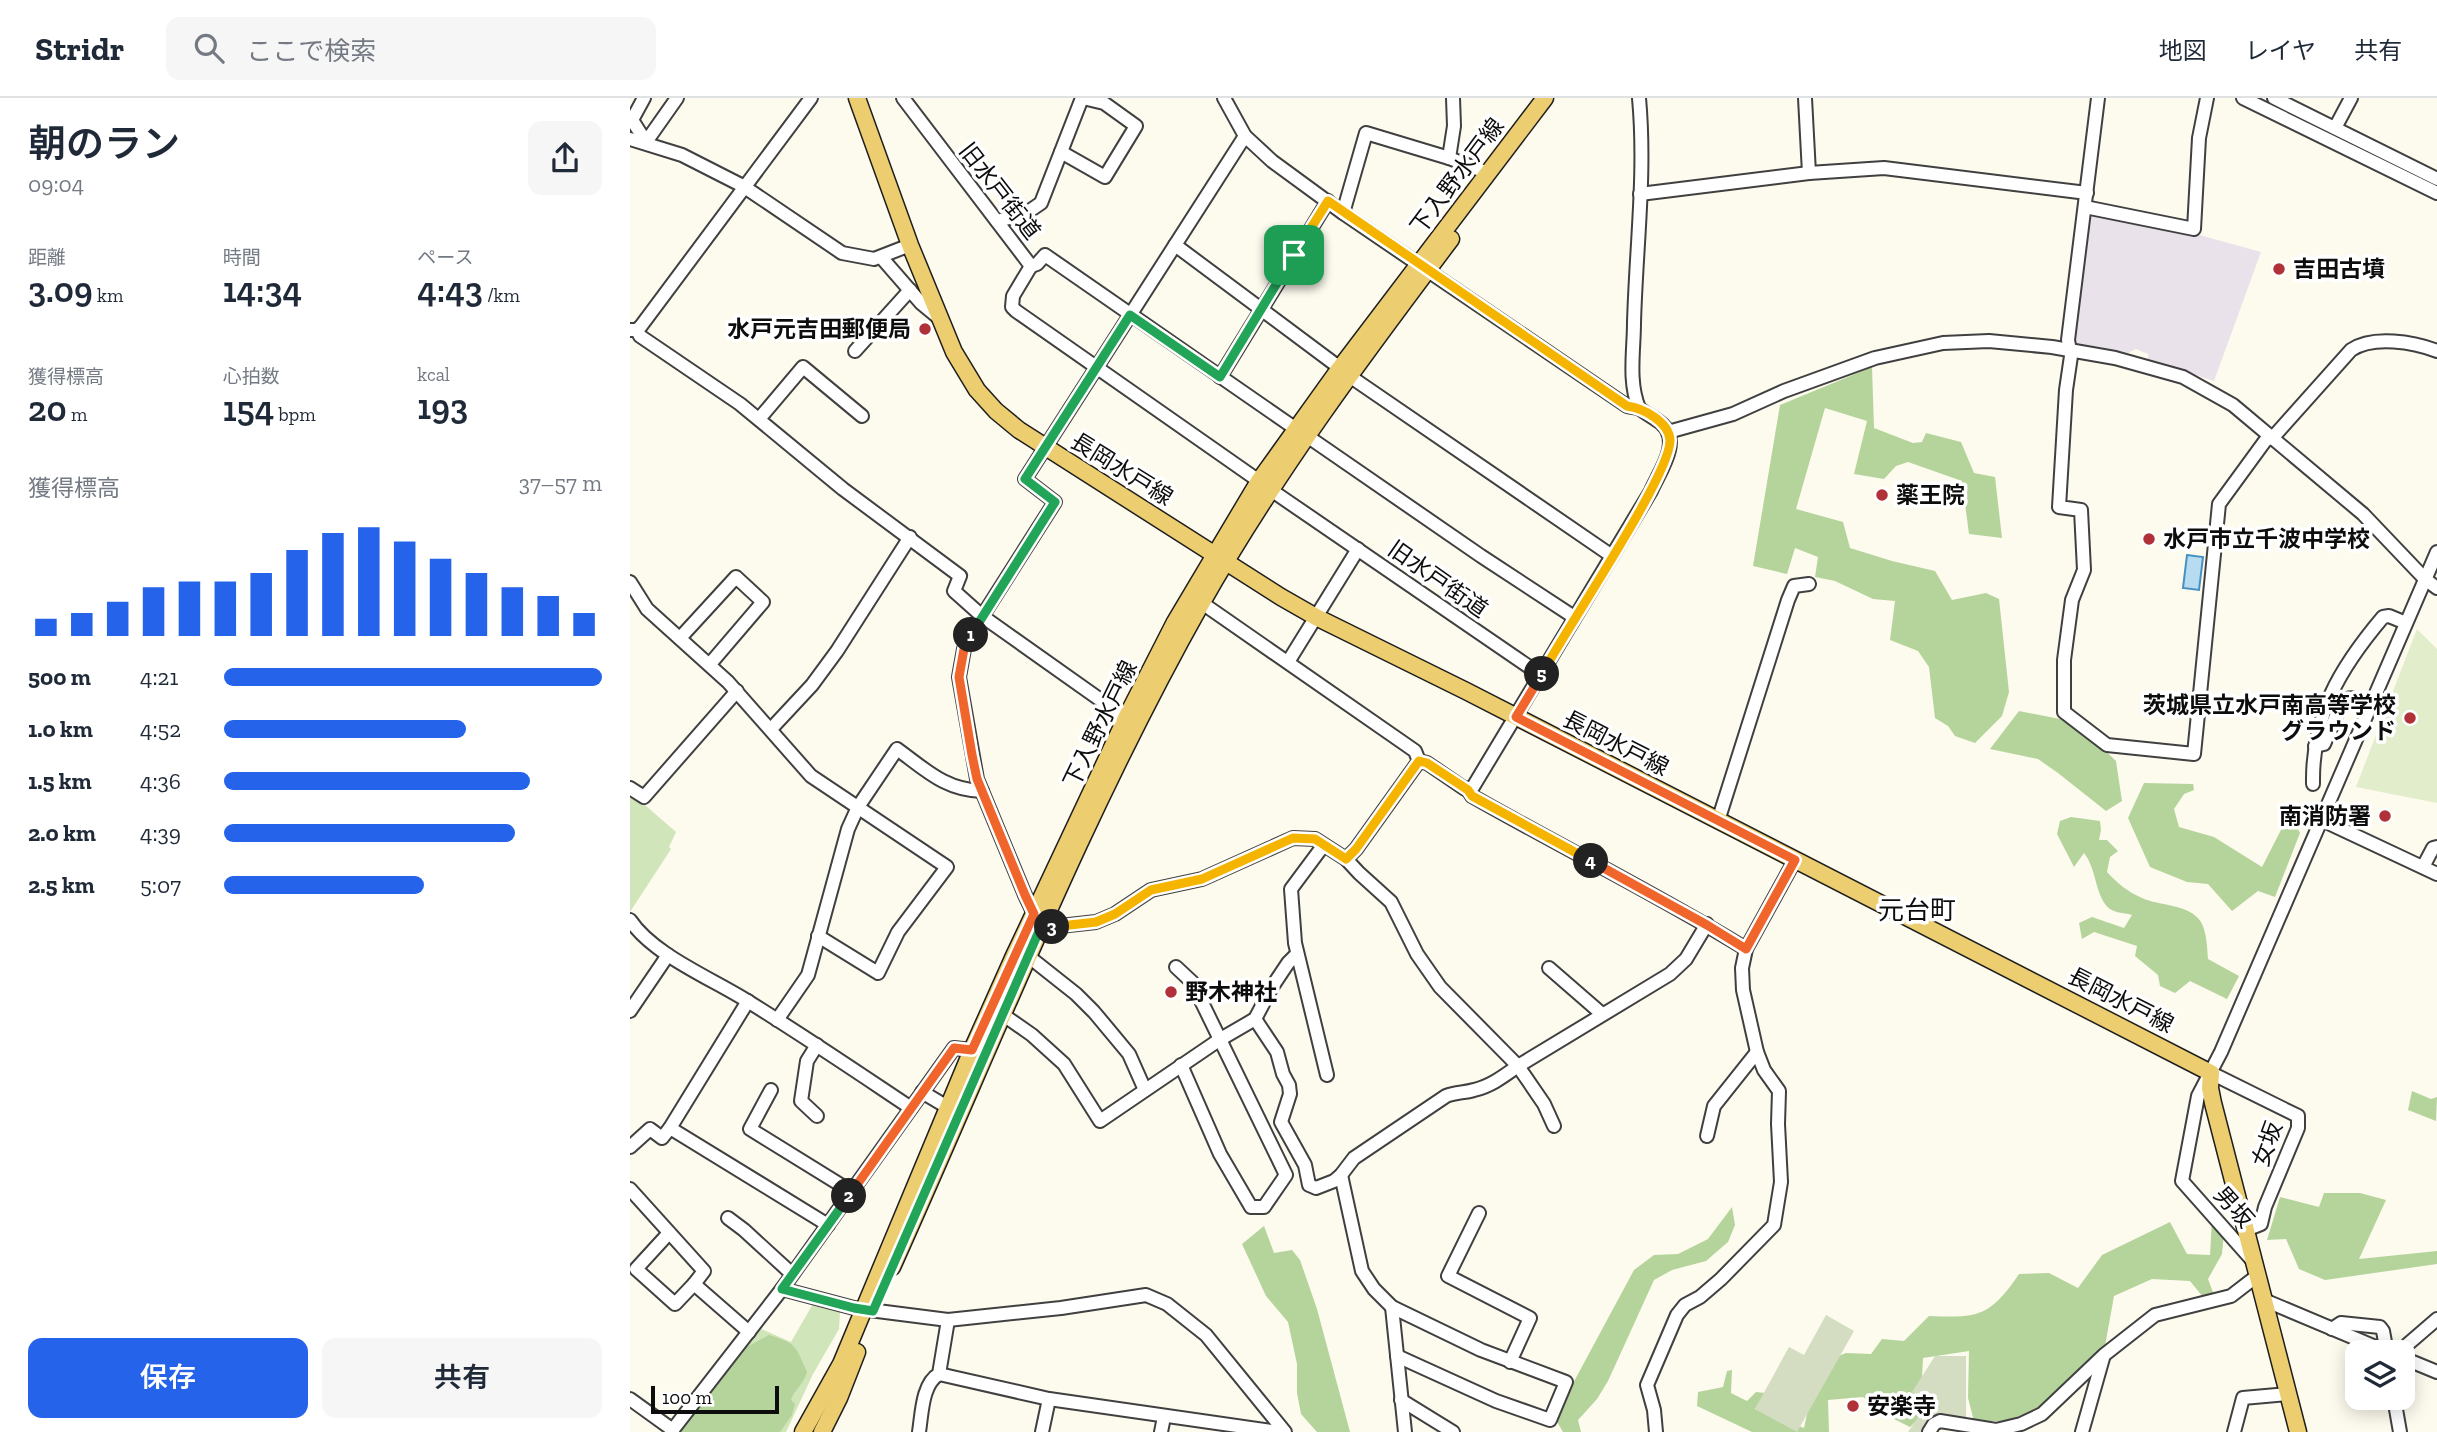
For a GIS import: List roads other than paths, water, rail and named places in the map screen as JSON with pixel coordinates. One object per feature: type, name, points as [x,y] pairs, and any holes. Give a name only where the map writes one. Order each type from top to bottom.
[{"type":"main road","name":"長岡水戸線","points":[[857,98],[910,245],[960,364],[977,390],[996,411],[1044,448],[1316,617],[2211,1073]]},
{"type":"main road","name":"下入野水戸線","points":[[1423,267],[1488,173],[1545,98]]},
{"type":"main road","name":"下入野水戸線","points":[[803,1432],[868,1310],[1028,956],[1039,918],[1126,718],[1175,622],[1220,558],[1265,485],[1344,372],[1423,267],[1559,98]]},
{"type":"main road","name":"下入野水戸線","points":[[822,1432],[839,1398],[868,1310],[972,1050],[1136,725],[1202,603],[1220,558]]},
{"type":"main road","points":[[2211,1073],[2213,1103],[2298,1432]]},
{"type":"street","points":[[644,98],[632,120],[646,142]]},
{"type":"street","points":[[646,142],[677,98]]},
{"type":"street","points":[[811,98],[634,330],[759,419],[843,489],[960,576],[954,591],[982,616],[1126,718]]},
{"type":"street","name":"旧水戸街道","points":[[904,98],[1031,266],[1011,302],[1016,312],[1541,675]]},
{"type":"street","points":[[997,221],[1025,214],[1041,203],[1082,98],[1104,103],[1136,125],[1105,177],[1061,152]]},
{"type":"street","points":[[1224,98],[1245,136],[1272,161],[1343,213],[1627,406],[1639,408],[1663,425],[1668,432],[1669,452],[1651,491],[1474,787],[1468,790]]},
{"type":"street","points":[[1639,98],[1640,194],[1633,379],[1639,408]]},
{"type":"street","points":[[1805,98],[1809,173]]},
{"type":"street","points":[[2098,98],[2068,349],[2071,356],[2066,390],[2059,507],[2081,510],[2084,570],[2072,600],[2064,660],[2064,712],[2107,745],[2194,754],[2219,504],[2270,437],[2358,345],[2376,342],[2418,345],[2437,351]]},
{"type":"street","points":[[2085,206],[2194,229],[2199,138],[2207,98]]},
{"type":"street","points":[[2243,98],[2437,193]]},
{"type":"street","points":[[2274,98],[2437,179]]},
{"type":"street","points":[[2335,128],[2351,98]]},
{"type":"street","points":[[1449,158],[1454,126],[1451,99]]},
{"type":"street","points":[[1343,213],[1366,133],[1449,158],[1488,173]]},
{"type":"street","points":[[1245,136],[1025,479],[1055,502],[982,616],[964,649],[959,677],[972,755],[982,791],[1025,895],[1039,918],[1055,928],[1096,922],[1115,914],[1151,890],[1202,879],[1293,838],[1315,839],[1346,859],[1391,902],[1417,954],[1440,988],[1518,1066],[1544,1104],[1555,1126]]},
{"type":"street","points":[[630,139],[682,155],[743,186],[842,253],[864,258],[881,257],[910,245]]},
{"type":"street","points":[[1640,194],[1809,173],[1884,168],[2087,193]]},
{"type":"street","points":[[1220,377],[1328,201]]},
{"type":"street","points":[[1175,245],[1344,372],[1612,556]]},
{"type":"street","points":[[1031,266],[1037,264],[1045,255],[1481,556],[1574,617]]},
{"type":"street","points":[[881,257],[932,314],[938,317]]},
{"type":"street","points":[[855,351],[910,290]]},
{"type":"street","points":[[1668,432],[1733,414],[1784,391],[1896,352],[1943,343],[1989,341],[2068,349],[2137,363],[2183,377],[2233,405],[2362,514],[2437,588]]},
{"type":"street","points":[[759,419],[803,367],[862,416]]},
{"type":"street","points":[[771,729],[812,685],[837,651],[909,537]]},
{"type":"street","points":[[1288,662],[1358,549]]},
{"type":"street","points":[[2211,1073],[2437,552]]},
{"type":"street","points":[[680,638],[736,577],[763,602],[709,664]]},
{"type":"street","points":[[630,582],[648,609],[737,691],[811,776],[947,867],[898,932],[878,973],[818,936]]},
{"type":"street","points":[[1718,821],[1788,600],[1794,586],[1809,584]]},
{"type":"street","points":[[1202,603],[1415,751],[1419,761]]},
{"type":"street","points":[[2313,784],[2315,746],[2329,696],[2341,672],[2383,617],[2389,616],[2406,623]]},
{"type":"street","points":[[630,788],[644,797],[737,691]]},
{"type":"street","points":[[2315,746],[2324,744],[2342,702],[2354,698],[2372,705]]},
{"type":"street","points":[[777,1020],[808,975],[843,843],[858,807],[897,749],[950,786],[982,791]]},
{"type":"street","points":[[1419,761],[1427,763],[1468,790],[1472,796],[1746,949]]},
{"type":"street","points":[[1346,859],[1419,761]]},
{"type":"street","points":[[2322,820],[2437,874]]},
{"type":"street","points":[[1323,846],[1291,889],[1297,954],[1327,1076]]},
{"type":"street","points":[[2423,867],[2433,848],[2437,847]]},
{"type":"street","points":[[1656,1432],[1654,1410],[1647,1385],[1678,1315],[1685,1305],[1700,1297],[1721,1279],[1774,1225],[1781,1182],[1779,1091],[1764,1070],[1757,1052],[1743,990],[1742,968],[1746,949],[1795,860]]},
{"type":"street","points":[[630,920],[643,937],[668,955],[748,1001],[911,1108]]},
{"type":"street","points":[[1255,1020],[1277,1052],[1289,1085],[1290,1094],[1281,1122],[1306,1166],[1309,1185],[1316,1188],[1342,1175],[1354,1158],[1446,1096],[1495,1082],[1658,981],[1681,965],[1707,925]]},
{"type":"street","points":[[1002,1014],[1032,1035],[1064,1063],[1100,1121],[1219,1040],[1255,1020],[1272,987],[1297,954]]},
{"type":"street","points":[[630,1011],[668,955]]},
{"type":"street","points":[[1028,956],[1094,1012],[1129,1054],[1145,1090]]},
{"type":"street","points":[[1176,967],[1192,982],[1286,1175],[1264,1207],[1251,1207],[1220,1154],[1181,1065]]},
{"type":"street","points":[[1549,968],[1602,1014]]},
{"type":"street","points":[[630,1147],[650,1129],[662,1138],[748,1001]]},
{"type":"street","points":[[817,1045],[807,1062],[801,1101],[817,1116]]},
{"type":"street","points":[[630,1399],[672,1431],[782,1289],[954,1048],[972,1050]]},
{"type":"street","points":[[1707,1136],[1714,1106],[1757,1052]]},
{"type":"street","name":"男坂","points":[[2211,1073],[2200,1089],[2195,1106],[2182,1181],[2255,1269]]},
{"type":"street","name":"女坂","points":[[2211,1073],[2298,1116],[2298,1128],[2261,1224],[2246,1230]]},
{"type":"street","points":[[771,1090],[750,1129],[852,1192]]},
{"type":"street","points":[[922,1092],[949,1108]]},
{"type":"street","points":[[670,1128],[828,1225]]},
{"type":"street","points":[[1342,1175],[1362,1271],[1374,1290],[1392,1307],[1510,1362],[1566,1382],[1550,1420],[1496,1401],[1397,1356]]},
{"type":"street","points":[[630,1189],[670,1233],[704,1271],[675,1304],[636,1269],[670,1233]]},
{"type":"street","points":[[1479,1213],[1448,1276],[1530,1318],[1510,1362]]},
{"type":"street","points":[[728,1218],[792,1274]]},
{"type":"street","points":[[1928,1432],[1940,1421],[2005,1430],[2042,1415],[2104,1355],[2155,1315],[2231,1296],[2255,1269]]},
{"type":"street","points":[[694,1284],[749,1332]]},
{"type":"street","points":[[782,1289],[868,1310],[948,1320],[1060,1308],[1146,1295],[1167,1304],[1206,1335],[1283,1430]]},
{"type":"street","points":[[2264,1300],[2359,1340]]},
{"type":"street","points":[[1392,1307],[1405,1432]]},
{"type":"street","points":[[2414,1340],[2437,1319]]},
{"type":"street","points":[[939,1374],[948,1320]]},
{"type":"street","points":[[2332,1329],[2342,1322],[2375,1325],[2383,1331],[2385,1340]]},
{"type":"street","points":[[2082,1432],[2104,1355]]},
{"type":"street","points":[[2415,1361],[2437,1372]]},
{"type":"street","points":[[919,1432],[927,1389],[931,1378],[939,1374],[1049,1399],[1164,1417],[1272,1431],[1283,1430]]},
{"type":"street","points":[[2234,1432],[2243,1398],[2288,1394]]},
{"type":"street","points":[[1042,1432],[1049,1399]]},
{"type":"street","points":[[1401,1400],[1452,1432]]},
{"type":"street","points":[[2395,1410],[2400,1432]]},
{"type":"street","points":[[1161,1432],[1164,1417]]},
{"type":"water","points":[[2187,555],[2203,557],[2199,590],[2183,588]]},
{"type":"place","name":"吉田古墳","points":[[2279,269]]},
{"type":"place","name":"水戸元吉田郵便局","points":[[925,329]]},
{"type":"place","name":"薬王院","points":[[1882,495]]},
{"type":"place","name":"水戸市立千波中学校","points":[[2149,539]]},
{"type":"place","name":"茨城県立水戸南高等学校 グラウンド","points":[[2410,718]]},
{"type":"place","name":"南消防署","points":[[2385,816]]},
{"type":"place","name":"野木神社","points":[[1171,992]]},
{"type":"place","name":"安楽寺","points":[[1853,1406]]},
{"type":"district","name":"元台町","points":[[1917,910]]}]
